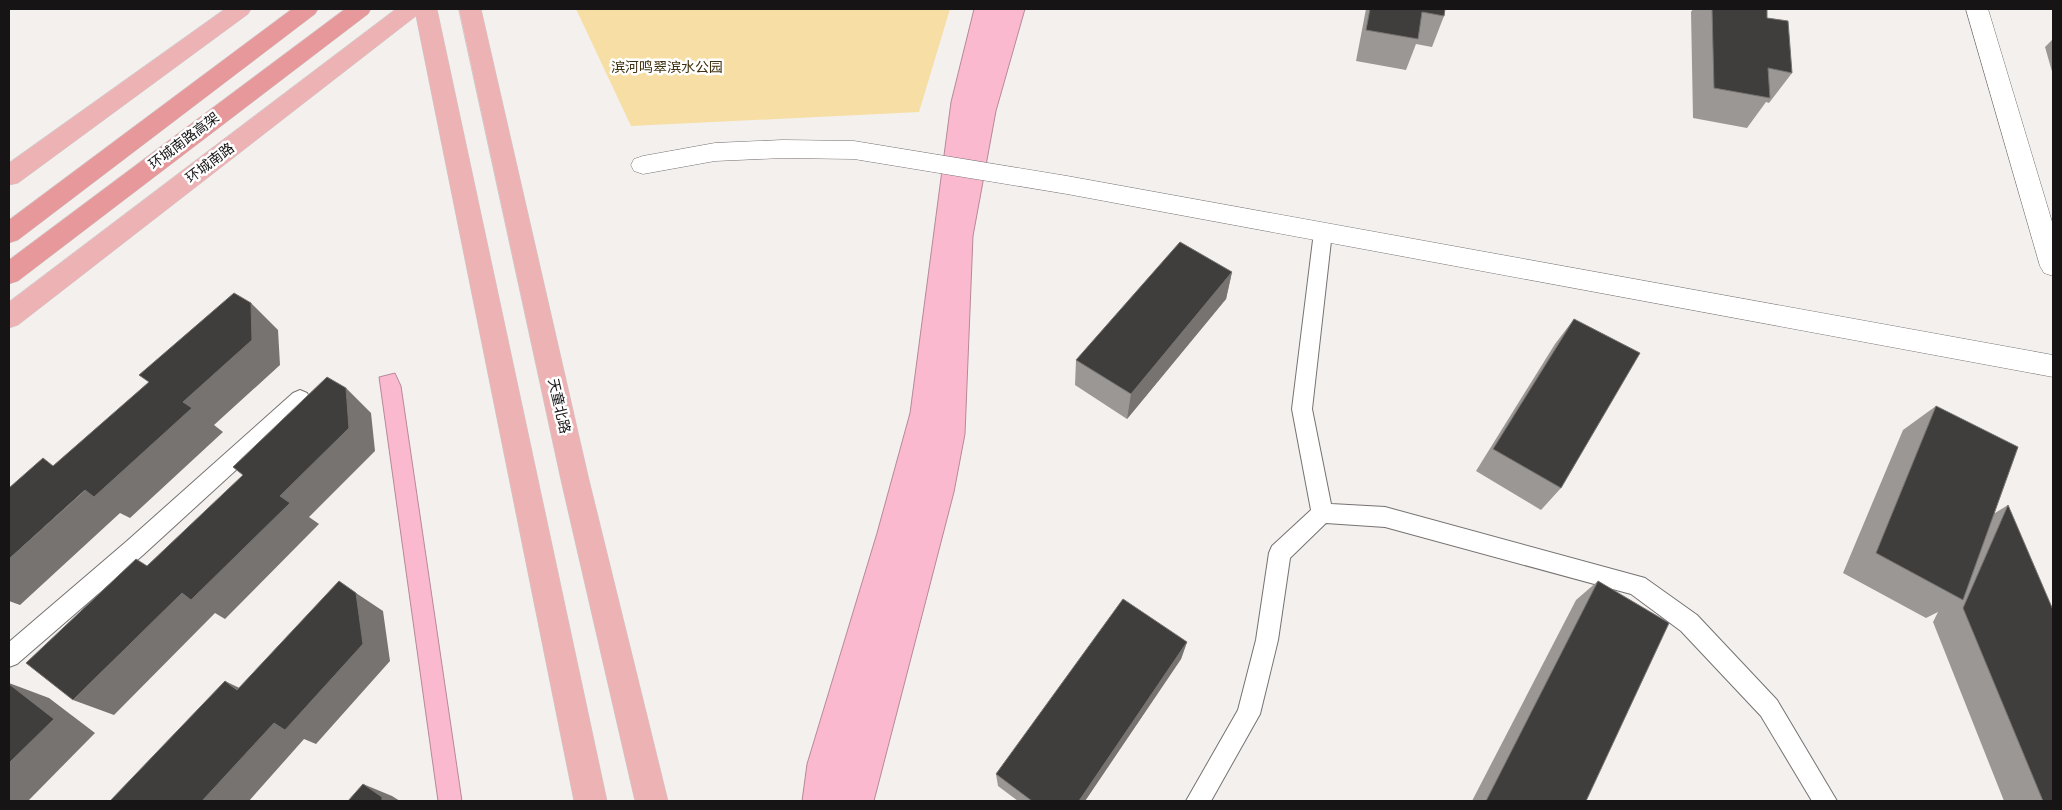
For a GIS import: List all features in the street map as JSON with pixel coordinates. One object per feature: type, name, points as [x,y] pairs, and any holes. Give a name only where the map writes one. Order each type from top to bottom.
[{"type":"highway","points":[[9,233],[307,9]]},
{"type":"highway","name":"环城南路高架","points":[[9,274],[360,9]]},
{"type":"main road","points":[[9,176],[240,9]]},
{"type":"main road","name":"环城南路","points":[[9,317],[411,9]]},
{"type":"main road","points":[[426,9],[591,801]]},
{"type":"main road","name":"天童北路","points":[[470,9],[575,480],[652,801]]},
{"type":"street","points":[[1977,9],[2053,266]]},
{"type":"street","points":[[643,165],[715,152],[783,149],[854,150],[1067,185],[2053,366]]},
{"type":"lane","points":[[1322,513],[1302,409],[1323,232]]},
{"type":"lane","points":[[9,656],[135,548],[300,399]]},
{"type":"lane","points":[[1198,801],[1248,714],[1266,640],[1280,553],[1322,513],[1385,517],[1638,585],[1689,623],[1769,708],[1824,801]]},
{"type":"green space","name":"滨河鸣翠滨水公园","points":[[576,9],[950,9],[919,112],[631,126]]},
{"type":"shaded area","points":[[974,9],[1025,9],[996,111],[973,236],[965,434],[954,492],[874,801],[802,801],[807,764],[877,533],[910,413],[951,102]]},
{"type":"shaded area","points":[[395,373],[401,386],[462,801],[438,801],[379,377]]},
{"type":"building","points":[[1370,9],[1445,9],[1444,16],[1422,12],[1418,39],[1366,30]]},
{"type":"building","points":[[1712,9],[1767,9],[1767,18],[1788,21],[1792,73],[1768,68],[1770,98],[1714,88]]},
{"type":"building","points":[[1180,242],[1232,272],[1131,394],[1076,360]]},
{"type":"building","points":[[234,293],[251,303],[252,340],[183,402],[192,408],[94,497],[85,490],[9,559],[9,488],[43,458],[53,466],[149,382],[139,375]]},
{"type":"building","points":[[1574,319],[1640,353],[1561,488],[1493,449]]},
{"type":"building","points":[[327,377],[346,388],[349,428],[280,496],[290,503],[191,600],[182,593],[73,700],[26,663],[136,559],[147,566],[243,475],[233,467]]},
{"type":"building","points":[[1936,406],[2018,447],[1963,600],[1876,553]]},
{"type":"building","points":[[2008,505],[2053,610],[2053,801],[2043,801],[1963,608]]},
{"type":"building","points":[[339,581],[356,593],[363,644],[285,730],[274,723],[202,801],[110,801],[225,681],[237,690]]},
{"type":"building","points":[[1598,581],[1669,623],[1586,801],[1486,801]]},
{"type":"building","points":[[1123,599],[1187,642],[1079,801],[1032,801],[996,774]]},
{"type":"building","points":[[9,684],[54,719],[9,763]]},
{"type":"building","points":[[363,784],[382,797],[382,801],[348,801]]}]
